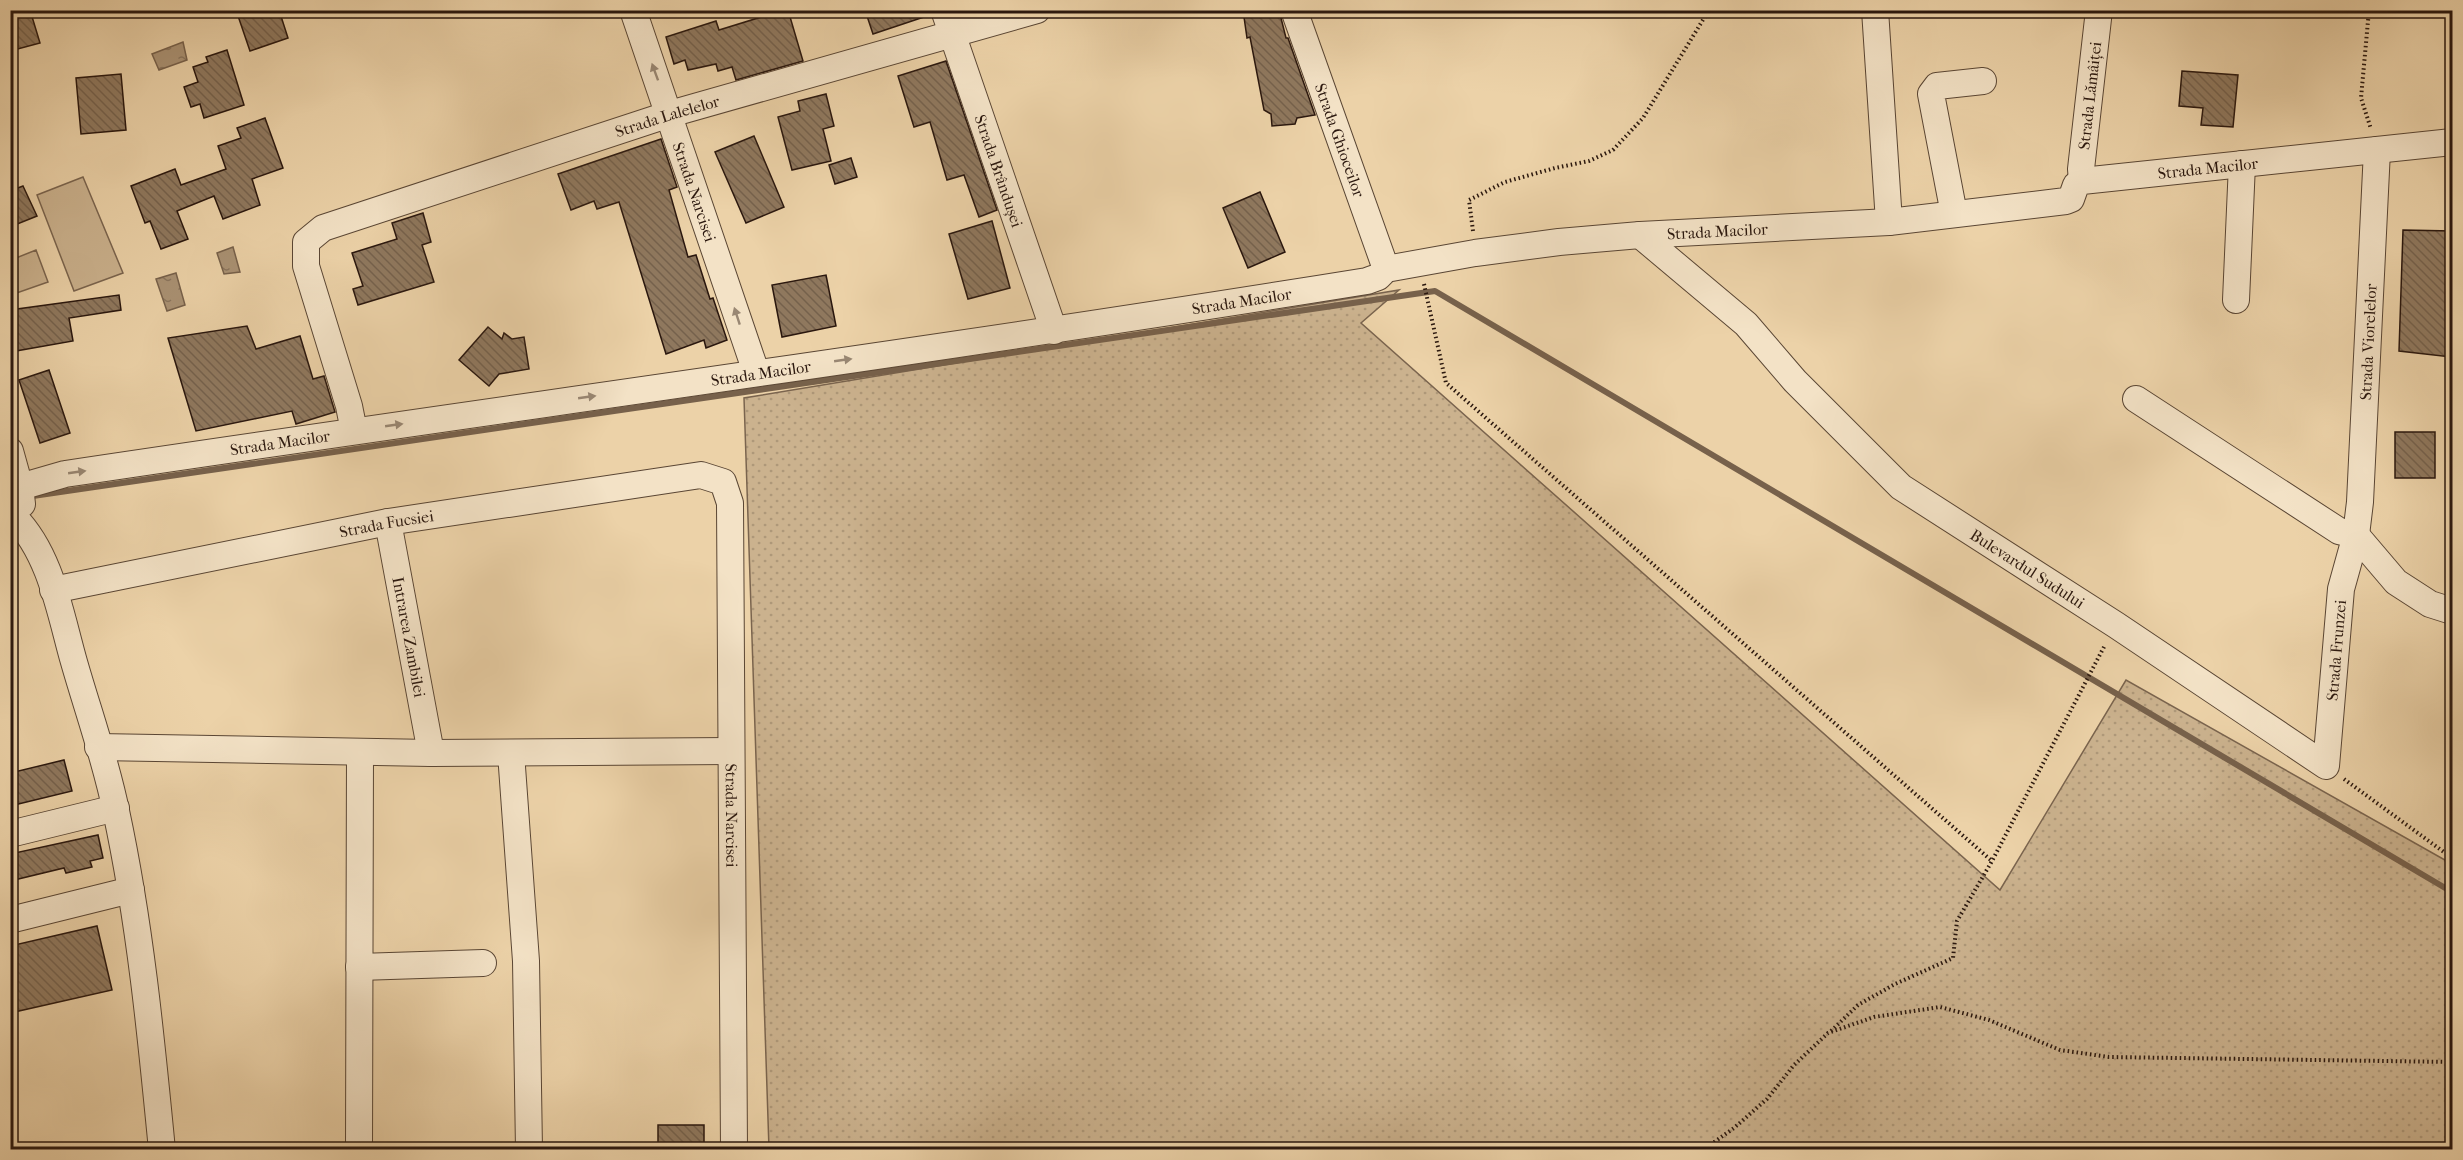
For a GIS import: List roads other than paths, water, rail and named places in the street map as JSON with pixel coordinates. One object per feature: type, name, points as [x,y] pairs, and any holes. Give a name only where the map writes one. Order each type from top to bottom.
[{"type":"street","name":"Strada Narcisei","points":[[633,10],[756,372]]},
{"type":"street","name":"Strada Brândușei","points":[[944,10],[1054,331]]},
{"type":"street","name":"Strada Lalelelor","points":[[354,431],[349,406],[306,266],[306,242],[323,228],[670,114],[1037,10]]},
{"type":"street","name":"Strada Ghioceilor","points":[[1294,10],[1386,269]]},
{"type":"street","points":[[1875,10],[1889,222]]},
{"type":"street","name":"Strada Lămâiței","points":[[2082,181],[2081,169],[2099,10]]},
{"type":"street","points":[[1954,214],[1931,94],[1937,86],[1983,81]]},
{"type":"street","name":"Strada Macilor","points":[[18,503],[64,474],[756,372],[1054,331],[1366,281],[1378,277],[1386,269],[1475,253],[1640,235],[1889,222],[2066,201],[2071,199],[2076,185],[2082,181],[2452,142]]},
{"type":"street","name":"Strada Viorelelor","points":[[2356,535],[2360,502],[2377,150]]},
{"type":"street","points":[[2236,300],[2242,164]]},
{"type":"street","name":"Bulevardul Sudului","points":[[1640,235],[1746,324],[1795,381],[1901,487],[2116,625],[2326,766]]},
{"type":"street","points":[[2136,399],[2339,531],[2356,535],[2396,582],[2430,604],[2452,611]]},
{"type":"street","points":[[10,452],[18,503],[53,590],[116,808],[142,963],[162,1149]]},
{"type":"street","name":"Strada Fucsiei","points":[[53,590],[388,522],[701,475],[723,482]]},
{"type":"street","name":"Strada Narcisei","points":[[723,482],[730,503],[734,1149]]},
{"type":"street","name":"Intrarea Zambilei","points":[[388,522],[431,753]]},
{"type":"street","name":"Strada Frunzei","points":[[2326,766],[2341,589],[2356,535]]},
{"type":"street","points":[[98,747],[360,753],[730,751]]},
{"type":"street","points":[[359,1149],[360,753]]},
{"type":"street","points":[[511,753],[526,961],[529,1149]]},
{"type":"street","points":[[10,834],[116,808]]},
{"type":"street","points":[[10,920],[131,890]]},
{"type":"street","points":[[359,967],[483,963]]},
{"type":"water","points":[[183,42],[187,60],[159,70],[152,54]]},
{"type":"water","points":[[233,247],[240,272],[224,274],[217,253]]},
{"type":"water","points":[[176,273],[185,305],[167,311],[156,279]]},
{"type":"waterway","points":[[26,497],[1435,291],[2452,892]]}]
